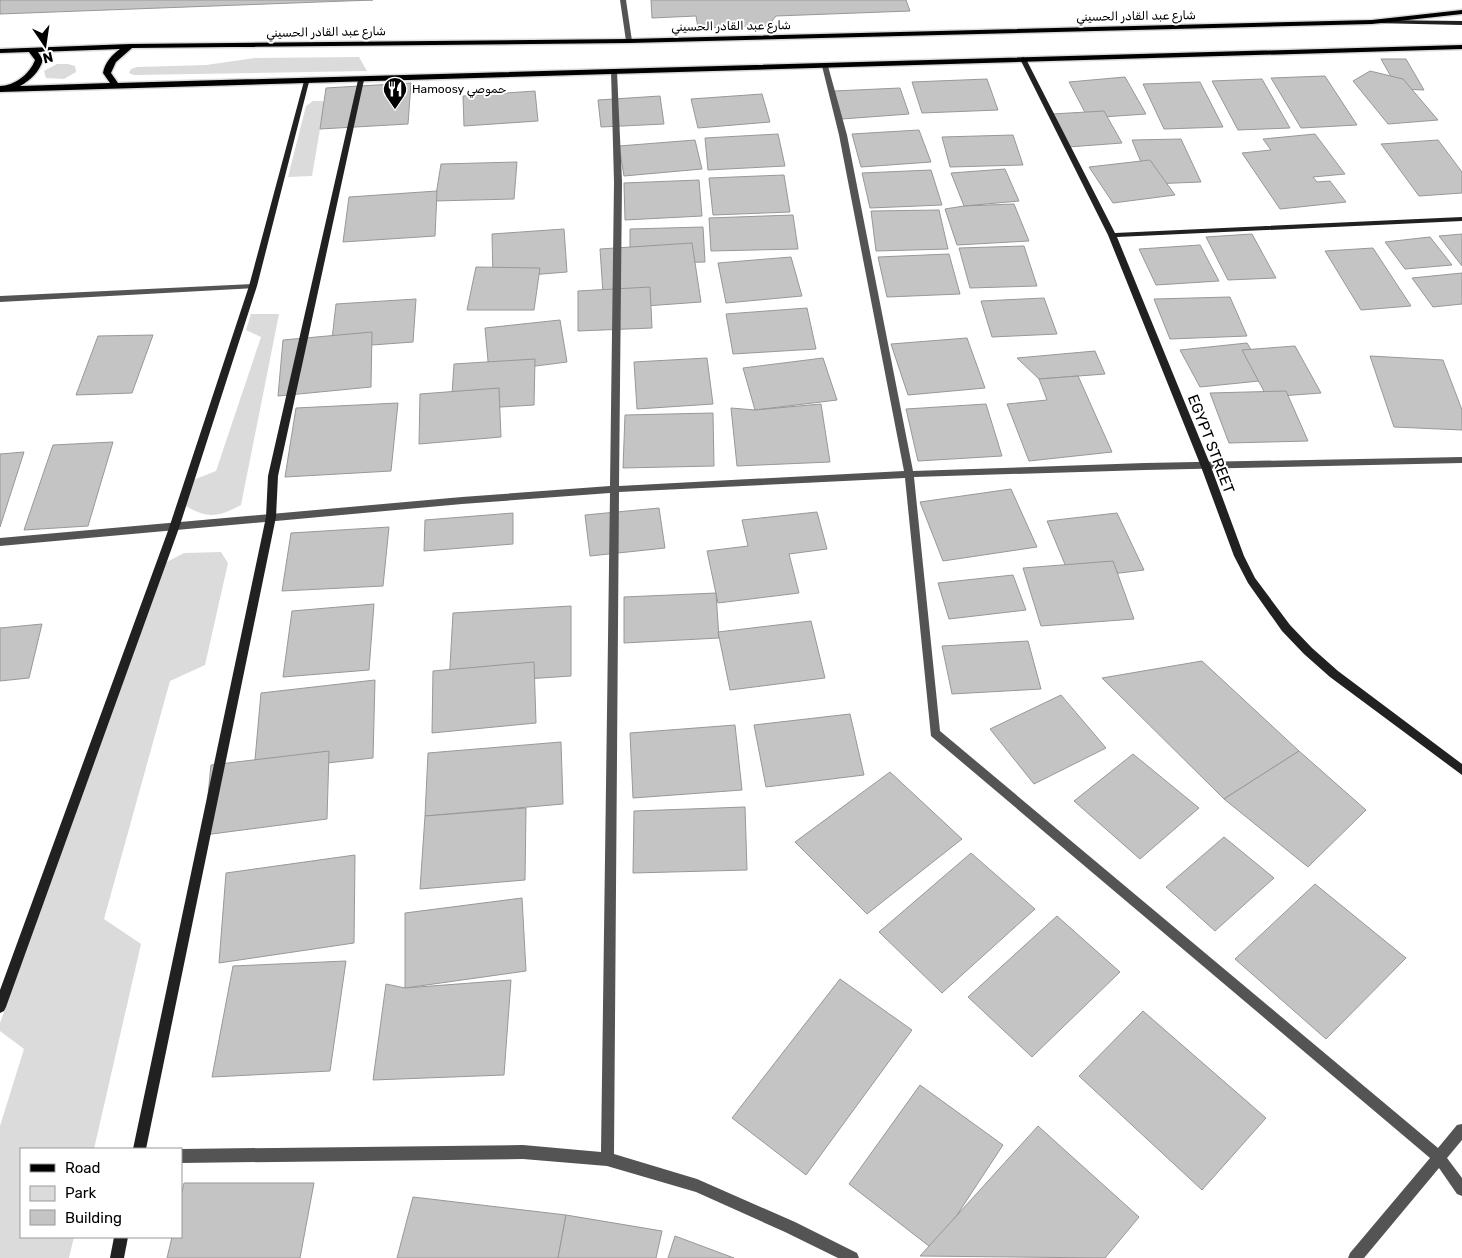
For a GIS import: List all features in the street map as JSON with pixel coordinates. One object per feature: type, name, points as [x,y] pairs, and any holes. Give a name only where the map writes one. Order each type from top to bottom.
[{"type":"main road","name":"شارع عبد القادر الحسيني","points":[[0,51],[130,46],[629,41],[1372,22],[1462,12]]},
{"type":"main road","points":[[116,86],[110,80],[107,73],[108,66],[120,52],[130,46]]},
{"type":"main road","points":[[3,89],[306,82],[614,71],[1462,47]]},
{"type":"main road","points":[[3,89],[27,78],[37,66],[39,60],[32,50]]},
{"type":"street","points":[[623,0],[629,41]]},
{"type":"street","points":[[1372,22],[1462,23]]},
{"type":"street","name":"EGYPT STREET","points":[[1023,59],[1112,234],[1205,464],[1239,556],[1251,580],[1286,628],[1334,674],[1462,770]]},
{"type":"street","points":[[825,66],[843,135],[909,474],[934,733],[1439,1157],[1462,1189]]},
{"type":"street","points":[[607,1159],[613,490],[618,182],[614,71]]},
{"type":"street","points":[[139,1148],[271,518],[273,476],[361,80]]},
{"type":"street","points":[[0,1008],[174,528],[253,286],[306,82]]},
{"type":"street","points":[[1112,234],[1462,219]]},
{"type":"street","points":[[0,299],[253,286]]},
{"type":"street","points":[[0,542],[613,490],[909,474],[1205,464],[1462,460]]},
{"type":"street","points":[[1355,1258],[1462,1130]]},
{"type":"street","points":[[182,1156],[523,1152],[607,1159],[697,1186],[790,1227],[852,1258]]},
{"type":"street","points":[[117,1258],[121,1238]]},
{"type":"green space","points":[[359,57],[367,71],[134,75],[129,73],[131,69],[137,67],[206,65],[255,58]]},
{"type":"green space","points":[[57,64],[75,66],[76,72],[64,79],[46,78],[44,71]]},
{"type":"green space","points":[[313,101],[322,101],[328,104],[329,109],[320,129],[312,176],[288,177],[306,106]]},
{"type":"green space","points":[[251,314],[279,314],[241,505],[226,512],[207,515],[186,506],[188,482],[216,471],[261,337],[246,330]]},
{"type":"green space","points":[[221,552],[228,563],[205,665],[170,681],[104,919],[141,944],[94,1148],[20,1148],[20,1238],[74,1238],[69,1258],[0,1258],[0,1126],[24,1049],[0,1031],[0,1023],[163,564],[184,553]]},
{"type":"building","points":[[0,0],[373,0],[0,14]]},
{"type":"building","points":[[651,0],[906,0],[910,11],[776,16],[768,26],[698,28],[696,16],[652,18]]},
{"type":"building","points":[[1381,59],[1406,59],[1424,90],[1398,89]]},
{"type":"building","points":[[1370,71],[1403,79],[1438,120],[1388,124],[1353,81]]},
{"type":"building","points":[[1325,76],[1357,125],[1301,128],[1271,78]]},
{"type":"building","points":[[1125,77],[1146,114],[1088,118],[1069,82]]},
{"type":"building","points":[[987,79],[998,110],[922,113],[912,82]]},
{"type":"building","points":[[1262,79],[1290,128],[1238,130],[1212,81]]},
{"type":"building","points":[[1200,82],[1223,127],[1164,129],[1143,84]]},
{"type":"building","points":[[411,83],[408,124],[320,129],[326,88]]},
{"type":"building","points":[[900,88],[909,114],[842,119],[834,91]]},
{"type":"building","points":[[535,91],[538,121],[464,126],[463,96]]},
{"type":"building","points":[[762,94],[770,122],[698,128],[691,99]]},
{"type":"building","points":[[660,96],[664,124],[601,127],[598,100]]},
{"type":"building","points":[[1104,111],[1122,143],[1068,147],[1052,114]]},
{"type":"building","points":[[919,130],[931,162],[861,167],[852,134]]},
{"type":"building","points":[[778,134],[785,166],[708,170],[705,138]]},
{"type":"building","points":[[1315,134],[1345,174],[1313,177],[1317,182],[1330,181],[1346,202],[1280,209],[1242,153],[1271,150],[1263,139]]},
{"type":"building","points":[[1013,135],[1023,165],[950,167],[942,137]]},
{"type":"building","points":[[1181,139],[1201,182],[1150,184],[1132,140]]},
{"type":"building","points":[[695,140],[702,169],[624,176],[619,146]]},
{"type":"building","points":[[1438,140],[1462,172],[1462,193],[1419,196],[1381,144]]},
{"type":"building","points":[[1150,160],[1175,195],[1113,203],[1089,167]]},
{"type":"building","points":[[517,162],[514,199],[435,201],[441,164]]},
{"type":"building","points":[[1005,169],[1019,201],[964,206],[951,173]]},
{"type":"building","points":[[931,170],[942,205],[870,208],[862,173]]},
{"type":"building","points":[[784,175],[790,212],[713,215],[709,178]]},
{"type":"building","points":[[699,180],[702,216],[625,220],[624,183]]},
{"type":"building","points":[[437,191],[435,236],[343,242],[349,197]]},
{"type":"building","points":[[1014,204],[1029,241],[957,245],[945,209],[964,206]]},
{"type":"building","points":[[939,210],[948,249],[876,251],[871,211]]},
{"type":"building","points":[[793,215],[798,249],[711,251],[709,218]]},
{"type":"building","points":[[703,227],[705,262],[630,264],[630,229]]},
{"type":"building","points":[[564,229],[567,272],[493,278],[492,234]]},
{"type":"building","points":[[1252,234],[1276,278],[1228,280],[1206,237]]},
{"type":"building","points":[[1462,234],[1462,266],[1439,236]]},
{"type":"building","points":[[1430,237],[1452,265],[1405,269],[1385,242]]},
{"type":"building","points":[[692,243],[701,302],[604,309],[600,249]]},
{"type":"building","points":[[1200,245],[1219,281],[1156,285],[1139,249]]},
{"type":"building","points":[[1024,246],[1037,286],[970,288],[959,248]]},
{"type":"building","points":[[1373,248],[1411,306],[1361,310],[1325,251]]},
{"type":"building","points":[[949,254],[960,294],[887,297],[878,257]]},
{"type":"building","points":[[791,257],[802,296],[726,303],[718,263]]},
{"type":"building","points":[[476,267],[540,268],[534,310],[467,310]]},
{"type":"building","points":[[1462,273],[1462,304],[1433,307],[1412,278]]},
{"type":"building","points":[[650,287],[652,328],[578,331],[578,291]]},
{"type":"building","points":[[1230,297],[1247,336],[1170,339],[1154,299]]},
{"type":"building","points":[[1044,298],[1057,334],[992,337],[981,301]]},
{"type":"building","points":[[416,299],[413,342],[331,348],[336,304]]},
{"type":"building","points":[[807,308],[816,349],[733,354],[726,314]]},
{"type":"building","points":[[560,320],[567,362],[489,372],[485,328]]},
{"type":"building","points":[[372,332],[371,387],[278,396],[283,340]]},
{"type":"building","points":[[153,335],[132,393],[76,395],[98,336]]},
{"type":"building","points":[[967,338],[985,388],[908,395],[891,344]]},
{"type":"building","points":[[1247,343],[1269,380],[1200,387],[1180,350]]},
{"type":"building","points":[[1295,346],[1321,393],[1267,397],[1242,350]]},
{"type":"building","points":[[1095,351],[1105,374],[1039,379],[1017,358]]},
{"type":"building","points":[[1370,356],[1443,360],[1462,410],[1462,430],[1394,427]]},
{"type":"building","points":[[707,358],[713,404],[637,409],[634,362]]},
{"type":"building","points":[[823,358],[837,400],[755,410],[743,368]]},
{"type":"building","points":[[535,359],[534,405],[451,410],[454,364]]},
{"type":"building","points":[[1078,376],[1112,452],[1029,461],[1007,404],[1047,400],[1039,379]]},
{"type":"building","points":[[499,388],[501,437],[419,444],[420,394]]},
{"type":"building","points":[[1286,391],[1308,441],[1229,443],[1210,393]]},
{"type":"building","points":[[398,403],[391,471],[285,477],[296,408]]},
{"type":"building","points":[[821,404],[830,462],[737,466],[731,408],[755,410]]},
{"type":"building","points":[[986,404],[1002,456],[918,461],[906,409]]},
{"type":"building","points":[[713,413],[714,466],[623,468],[625,415]]},
{"type":"building","points":[[113,442],[88,526],[24,530],[53,445]]},
{"type":"building","points":[[24,452],[0,527],[0,454]]},
{"type":"building","points":[[1011,489],[1037,547],[943,561],[920,502]]},
{"type":"building","points":[[659,508],[665,548],[590,556],[585,515]]},
{"type":"building","points":[[817,512],[827,549],[789,554],[799,593],[718,603],[707,551],[748,546],[742,520]]},
{"type":"building","points":[[513,513],[513,544],[424,551],[425,520]]},
{"type":"building","points":[[1117,513],[1144,570],[1071,579],[1047,521]]},
{"type":"building","points":[[389,527],[383,586],[282,591],[291,533]]},
{"type":"building","points":[[1113,561],[1134,619],[1041,626],[1023,568]]},
{"type":"building","points":[[1013,575],[1026,610],[949,619],[938,583]]},
{"type":"building","points":[[716,593],[719,638],[624,643],[624,597]]},
{"type":"building","points":[[374,604],[369,670],[283,677],[292,611]]},
{"type":"building","points":[[571,606],[571,676],[449,684],[453,613]]},
{"type":"building","points":[[811,621],[825,678],[730,690],[718,632]]},
{"type":"building","points":[[42,624],[29,678],[0,681],[0,628]]},
{"type":"building","points":[[1028,641],[1041,689],[952,694],[942,646]]},
{"type":"building","points":[[1202,661],[1299,751],[1224,799],[1102,678]]},
{"type":"building","points":[[534,662],[536,723],[432,733],[433,671]]},
{"type":"building","points":[[375,680],[373,758],[254,771],[261,693]]},
{"type":"building","points":[[1061,695],[1106,748],[1034,784],[990,729]]},
{"type":"building","points":[[850,714],[864,775],[766,787],[754,725]]},
{"type":"building","points":[[735,725],[742,790],[633,798],[630,733]]},
{"type":"building","points":[[561,742],[563,804],[425,816],[428,753]]},
{"type":"building","points":[[329,751],[327,819],[204,835],[211,765]]},
{"type":"building","points":[[1299,751],[1366,810],[1308,867],[1224,799]]},
{"type":"building","points":[[1133,754],[1199,808],[1140,859],[1074,801]]},
{"type":"building","points":[[890,772],[962,839],[867,914],[795,842]]},
{"type":"building","points":[[745,807],[747,870],[633,873],[634,811]]},
{"type":"building","points":[[526,808],[525,880],[420,889],[425,816]]},
{"type":"building","points":[[1224,837],[1274,878],[1215,931],[1166,887]]},
{"type":"building","points":[[971,853],[1035,909],[942,993],[879,932]]},
{"type":"building","points":[[355,855],[354,943],[219,963],[226,873]]},
{"type":"building","points":[[1315,884],[1406,958],[1326,1039],[1235,959]]},
{"type":"building","points":[[522,898],[526,971],[405,988],[405,913]]},
{"type":"building","points":[[1057,916],[1120,972],[1032,1057],[968,997]]},
{"type":"building","points":[[346,961],[330,1071],[212,1077],[233,966]]},
{"type":"building","points":[[840,979],[912,1030],[806,1175],[732,1118]]},
{"type":"building","points":[[511,980],[504,1075],[373,1080],[386,984],[405,988]]},
{"type":"building","points":[[1143,1011],[1266,1118],[1202,1190],[1079,1076]]},
{"type":"building","points":[[920,1085],[1003,1145],[934,1250],[849,1184]]},
{"type":"building","points":[[1038,1126],[1139,1217],[1105,1258],[920,1256]]},
{"type":"building","points":[[184,1183],[314,1183],[300,1258],[167,1258],[172,1238],[182,1238],[182,1192]]},
{"type":"building","points":[[413,1197],[566,1215],[558,1258],[397,1258]]},
{"type":"building","points":[[566,1215],[662,1231],[656,1258],[558,1258]]},
{"type":"building","points":[[675,1236],[734,1258],[668,1258]]},
{"type":"place","name":"Hamoosy حموصي","points":[[395,110]]}]
